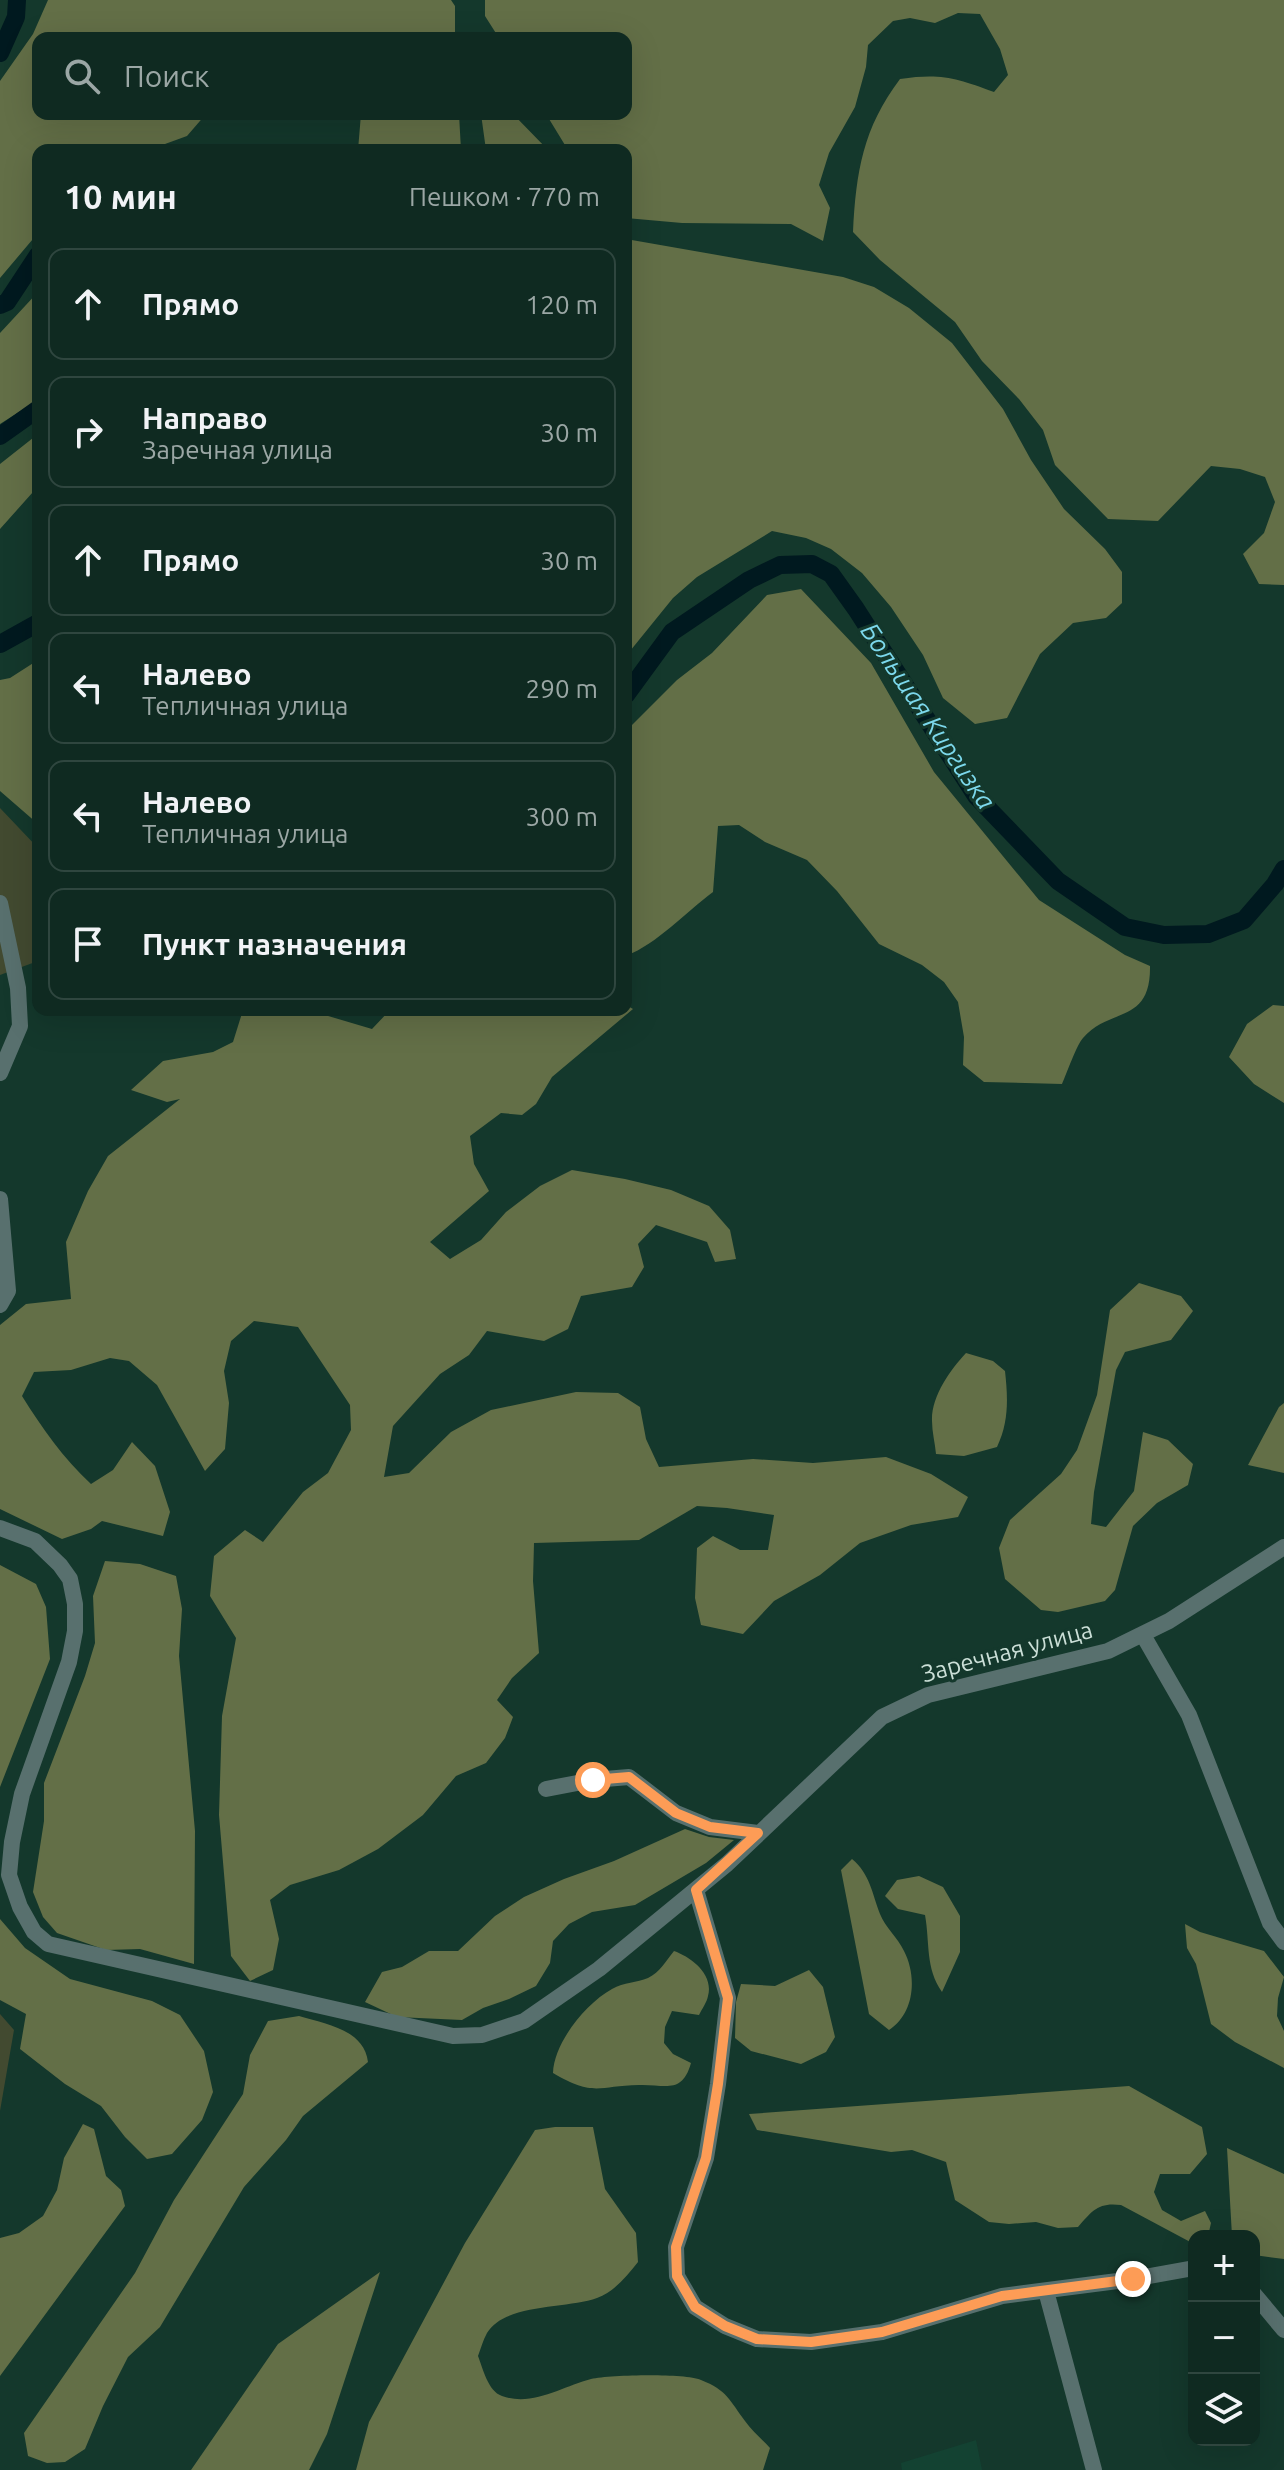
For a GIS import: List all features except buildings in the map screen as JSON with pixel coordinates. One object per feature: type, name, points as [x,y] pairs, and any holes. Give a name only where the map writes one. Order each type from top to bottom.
[{"type":"street","points":[[0,903],[18,988],[20,1026],[0,1073]]},
{"type":"street","points":[[0,1034],[11,1049]]},
{"type":"street","points":[[0,1199],[8,1291],[0,1305]]},
{"type":"street","name":"Заречная улица","points":[[0,1528],[35,1541],[60,1565],[70,1579],[75,1604],[75,1631],[69,1662],[22,1794],[12,1842],[9,1875],[20,1907],[34,1932],[48,1944],[453,2036],[482,2035],[524,2021],[599,1969],[727,1864],[882,1717],[928,1695],[1108,1651],[1211,1596],[1284,1547]]},
{"type":"street","points":[[1143,1635],[1189,1715],[1270,1923],[1284,1942]]},
{"type":"street","points":[[546,1789],[629,1777],[676,1813],[710,1827],[758,1833]]},
{"type":"street","points":[[696,1890],[728,1998],[706,2158],[676,2247],[677,2276],[695,2307],[725,2326],[757,2339],[811,2342],[882,2332],[1002,2296],[1188,2269]]},
{"type":"street","points":[[1046,2291],[1094,2470]]},
{"type":"street","points":[[1260,2301],[1284,2330]]},
{"type":"shaded area","points":[[48,0],[451,0],[455,6],[455,32],[34,32]]},
{"type":"shaded area","points":[[485,0],[1284,0],[1284,585],[1259,584],[1243,554],[1264,533],[1275,502],[1265,477],[1240,469],[1211,466],[1158,521],[1108,519],[1055,465],[1043,430],[1019,399],[982,361],[955,322],[880,260],[853,232],[856,190],[864,151],[877,115],[900,79],[948,78],[994,92],[1008,75],[1000,49],[980,14],[958,13],[935,23],[910,18],[893,21],[868,45],[866,67],[855,107],[829,153],[819,185],[830,208],[823,241],[791,224],[682,223],[632,219],[632,144],[564,144],[550,120],[632,120],[632,32],[495,32],[485,16]]},
{"type":"shaded area","points":[[32,35],[32,120],[201,120],[187,136],[165,144],[32,144],[32,240],[0,278],[0,81]]},
{"type":"shaded area","points":[[360,120],[459,120],[461,144],[358,144]]},
{"type":"shaded area","points":[[482,120],[519,120],[542,144],[485,144]]},
{"type":"shaded area","points":[[632,240],[843,277],[874,287],[909,308],[952,343],[1003,409],[1031,460],[1064,509],[1105,549],[1122,572],[1122,603],[1106,618],[1073,623],[1040,654],[1007,718],[975,724],[943,698],[923,655],[891,607],[862,573],[831,549],[806,538],[772,531],[697,577],[673,598],[632,649]]},
{"type":"shaded area","points":[[32,298],[32,404],[0,424],[0,333]]},
{"type":"shaded area","points":[[32,439],[32,493],[0,529],[0,464]]},
{"type":"shaded area","points":[[801,589],[871,663],[934,772],[1039,900],[1125,955],[1150,966],[1144,998],[1136,1007],[1093,1028],[1083,1038],[1062,1084],[984,1082],[963,1065],[964,1037],[958,1002],[944,982],[922,965],[879,944],[837,891],[807,860],[765,842],[739,825],[718,826],[713,892],[660,936],[632,953],[632,725],[677,680],[712,653],[767,595]]},
{"type":"shaded area","points":[[32,664],[32,819],[0,791],[0,680],[10,678]]},
{"type":"shaded area","points":[[0,808],[32,842],[32,963],[0,975]]},
{"type":"shaded area","points":[[1273,1005],[1284,1006],[1284,1103],[1254,1084],[1229,1057],[1247,1024]]},
{"type":"shaded area","points":[[241,1016],[328,1016],[372,1029],[384,1016],[625,1016],[552,1077],[536,1104],[522,1115],[501,1113],[470,1136],[474,1164],[489,1191],[430,1242],[450,1259],[481,1240],[506,1212],[540,1186],[572,1170],[671,1190],[709,1206],[730,1230],[736,1259],[715,1262],[707,1242],[656,1225],[638,1244],[644,1267],[632,1287],[581,1296],[568,1329],[544,1341],[487,1331],[469,1355],[440,1374],[393,1426],[384,1477],[409,1473],[451,1432],[491,1410],[576,1392],[618,1393],[640,1407],[646,1439],[659,1467],[753,1459],[813,1463],[886,1457],[931,1474],[968,1497],[958,1517],[911,1525],[860,1543],[820,1575],[774,1601],[743,1634],[701,1625],[695,1598],[697,1548],[713,1536],[740,1550],[768,1550],[774,1515],[697,1506],[639,1540],[534,1543],[533,1581],[539,1653],[512,1678],[497,1700],[513,1717],[505,1738],[486,1763],[456,1776],[423,1815],[378,1849],[339,1870],[290,1885],[270,1900],[279,1939],[273,1970],[250,1981],[231,1956],[219,1815],[222,1716],[236,1638],[210,1596],[214,1556],[245,1530],[263,1542],[303,1492],[328,1473],[351,1430],[350,1405],[298,1327],[254,1321],[231,1341],[224,1371],[229,1403],[225,1449],[205,1471],[157,1385],[129,1361],[110,1358],[71,1370],[34,1372],[22,1396],[37,1420],[81,1474],[91,1484],[113,1470],[132,1442],[155,1466],[170,1512],[163,1536],[102,1521],[91,1529],[62,1539],[0,1509],[0,1325],[26,1304],[71,1299],[66,1242],[88,1191],[108,1156],[180,1099],[167,1102],[131,1090],[163,1061],[213,1052],[233,1042]]},
{"type":"shaded area","points":[[1139,1283],[1181,1296],[1193,1311],[1171,1340],[1125,1352],[1116,1370],[1091,1524],[1106,1527],[1134,1491],[1143,1432],[1168,1440],[1193,1464],[1188,1485],[1157,1503],[1133,1526],[1115,1590],[1105,1601],[1058,1612],[1041,1610],[1005,1579],[999,1548],[1010,1520],[1061,1474],[1077,1450],[1097,1395],[1110,1310]]},
{"type":"shaded area","points":[[966,1353],[993,1361],[1005,1371],[1007,1400],[1004,1428],[997,1447],[964,1456],[936,1454],[932,1421],[935,1403],[948,1376]]},
{"type":"shaded area","points":[[1284,1403],[1284,1473],[1248,1465],[1279,1407]]},
{"type":"shaded area","points":[[105,1561],[140,1564],[176,1576],[182,1609],[179,1656],[195,1831],[194,1964],[140,1949],[106,1950],[57,1933],[43,1917],[33,1892],[44,1821],[44,1783],[95,1643],[93,1596]]},
{"type":"shaded area","points":[[0,1565],[36,1584],[46,1607],[50,1659],[0,1787]]},
{"type":"shaded area","points":[[685,1829],[709,1837],[734,1840],[706,1863],[635,1905],[592,1912],[569,1924],[553,1941],[550,1963],[536,1986],[462,2020],[397,2017],[365,2002],[382,1972],[402,1967],[429,1951],[458,1951],[495,1916],[524,1897]]},
{"type":"shaded area","points":[[852,1859],[867,1877],[882,1919],[901,1946],[911,1972],[909,2004],[898,2023],[889,2030],[869,2014],[841,1870]]},
{"type":"shaded area","points":[[919,1876],[943,1887],[960,1916],[960,1952],[942,1992],[930,1964],[925,1915],[898,1909],[885,1896],[897,1880]]},
{"type":"shaded area","points":[[0,1919],[25,1948],[70,1979],[152,2001],[180,2015],[204,2051],[213,2092],[202,2120],[172,2154],[147,2159],[101,2106],[65,2084],[20,2049],[26,2014],[0,2000]]},
{"type":"shaded area","points":[[1185,1924],[1200,1932],[1264,1951],[1284,1977],[1277,2016],[1284,2031],[1284,2068],[1235,2042],[1211,2024],[1196,1964],[1187,1948]]},
{"type":"shaded area","points":[[674,1951],[700,1968],[709,1988],[707,2001],[699,2015],[672,2011],[665,2027],[664,2043],[673,2054],[691,2063],[683,2080],[671,2086],[587,2088],[553,2073],[559,2049],[582,2014],[617,1987],[652,1976]]},
{"type":"shaded area","points":[[809,1970],[823,1987],[835,2037],[826,2052],[801,2064],[751,2051],[735,2038],[736,2002],[741,1984],[775,1986]]},
{"type":"shaded area","points":[[0,2014],[14,2030],[0,2111]]},
{"type":"shaded area","points":[[299,2016],[331,2025],[351,2035],[365,2051],[368,2062],[303,2116],[244,2187],[160,2327],[128,2357],[85,2449],[65,2462],[47,2463],[28,2456],[24,2433],[135,2273],[174,2200],[243,2094],[250,2055],[268,2021]]},
{"type":"shaded area","points":[[1129,2086],[1202,2127],[1207,2154],[1190,2174],[1160,2174],[1154,2192],[1162,2210],[1181,2221],[1205,2211],[1211,2223],[1209,2230],[1188,2230],[1188,2241],[1121,2205],[1096,2209],[1078,2227],[1058,2228],[1036,2222],[989,2222],[955,2200],[946,2162],[912,2150],[891,2152],[757,2130],[749,2114]]},
{"type":"shaded area","points":[[83,2124],[94,2129],[106,2176],[121,2190],[125,2206],[0,2376],[0,2238],[19,2233],[43,2216],[57,2190],[64,2158]]},
{"type":"shaded area","points":[[593,2127],[605,2189],[636,2233],[638,2262],[615,2288],[597,2298],[538,2308],[508,2316],[496,2323],[487,2333],[478,2356],[490,2385],[502,2396],[525,2399],[591,2379],[664,2376],[701,2380],[727,2397],[770,2448],[763,2470],[356,2470],[369,2422],[465,2243],[535,2130]]},
{"type":"shaded area","points":[[1227,2148],[1284,2174],[1284,2259],[1260,2256],[1260,2230],[1232,2230]]},
{"type":"shaded area","points":[[380,2272],[327,2434],[309,2470],[191,2470],[278,2344]]},
{"type":"shaded area","points":[[976,2440],[982,2470],[902,2470],[901,2463]]},
{"type":"waterway","name":"Большая Киргизка","points":[[0,53],[16,17],[17,0]]},
{"type":"waterway","name":"Большая Киргизка","points":[[0,305],[7,302],[32,264]]},
{"type":"waterway","name":"Большая Киргизка","points":[[0,436],[32,413]]},
{"type":"waterway","name":"Большая Киргизка","points":[[632,687],[672,632],[749,580],[780,565],[812,564],[831,574],[856,609],[976,796],[1058,881],[1125,927],[1164,935],[1208,934],[1244,920],[1284,869]]},
{"type":"waterway","name":"Большая Киргизка","points":[[0,644],[32,626]]},
{"type":"route","points":[[593,1780],[629,1777],[676,1813],[710,1827],[758,1833],[696,1890],[728,1998],[706,2158],[676,2247],[677,2276],[695,2307],[725,2326],[757,2339],[811,2342],[882,2332],[1002,2296],[1133,2279]]}]
